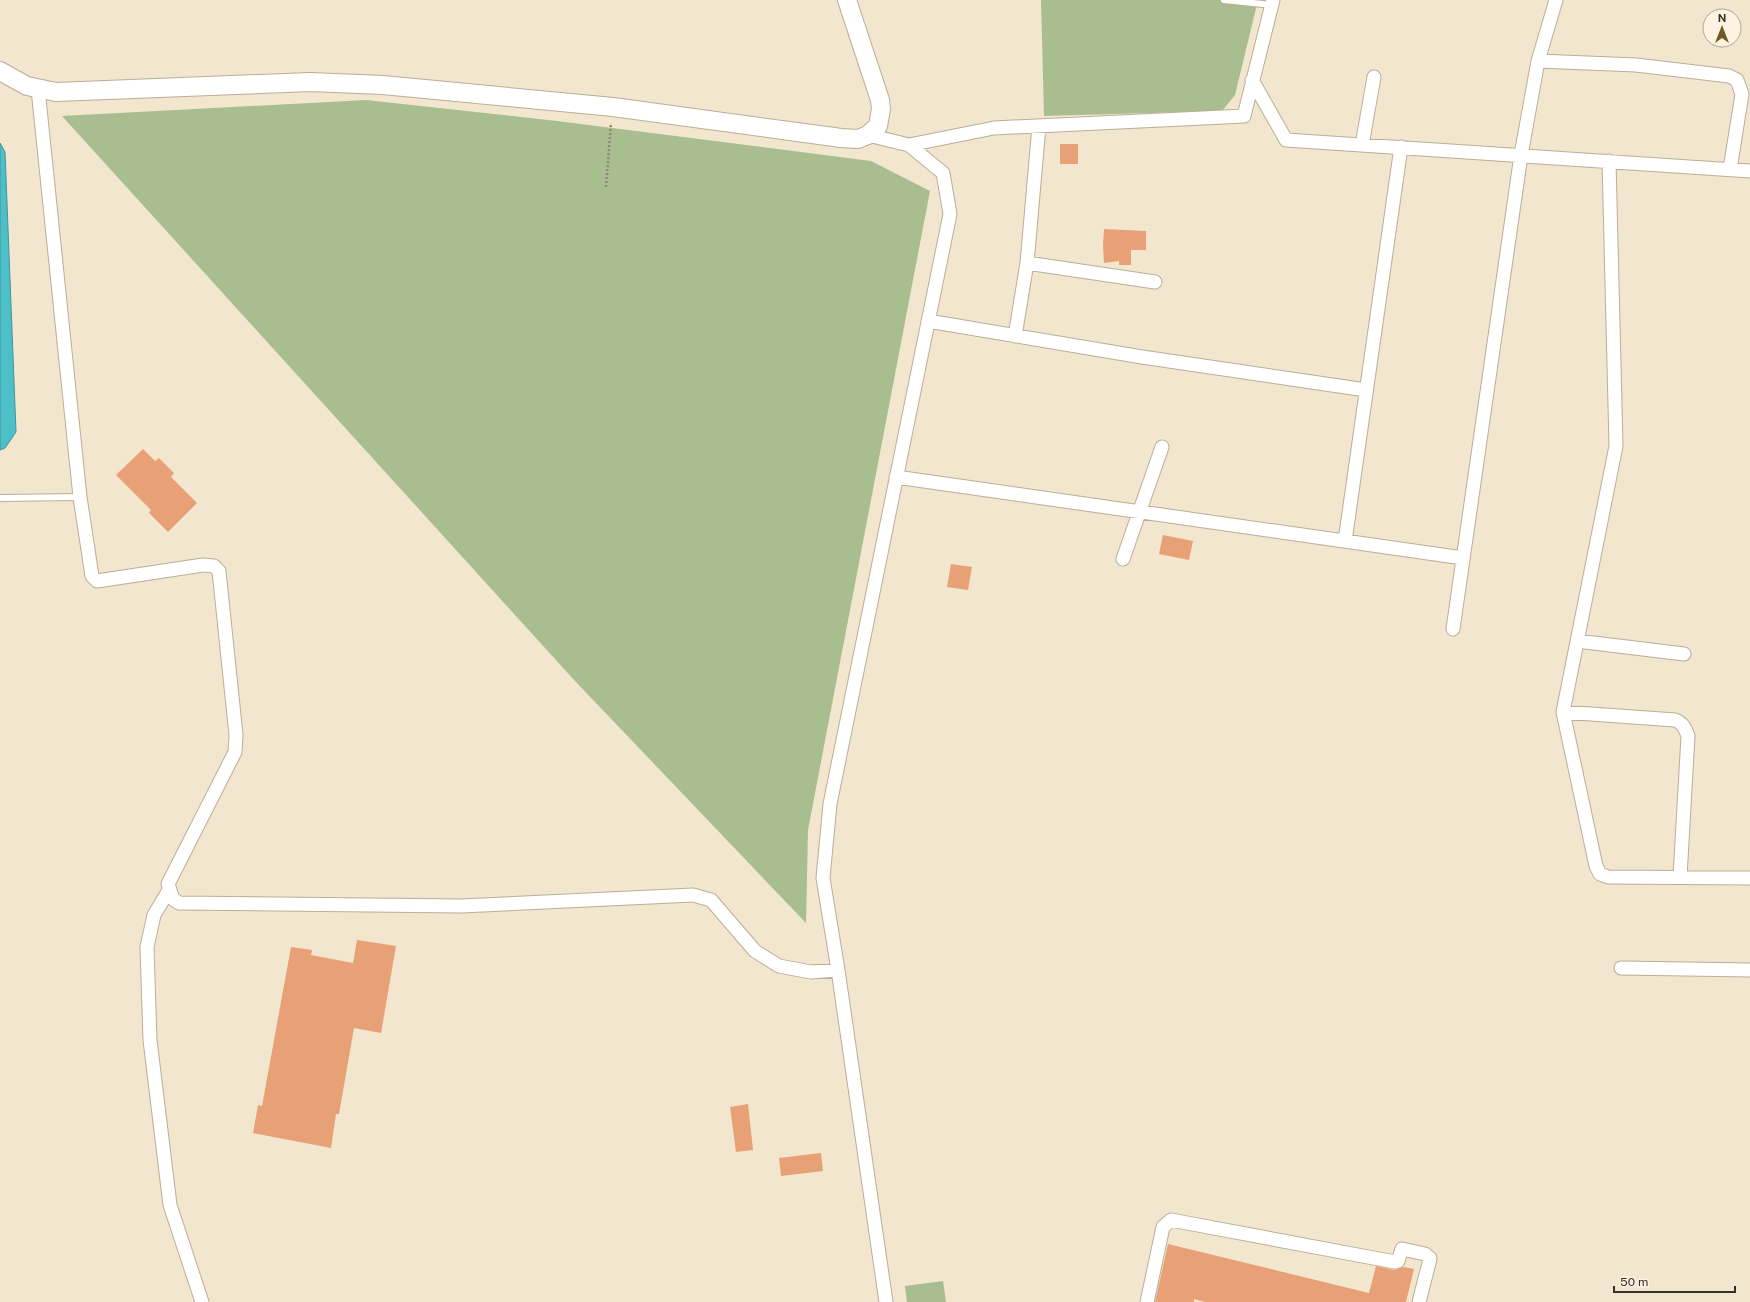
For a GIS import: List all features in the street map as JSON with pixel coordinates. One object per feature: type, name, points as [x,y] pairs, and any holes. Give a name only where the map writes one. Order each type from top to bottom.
[{"type":"street","points":[[0,71],[27,86],[56,92],[310,82],[412,87],[613,107],[841,138],[858,139],[868,135],[878,126],[880,118],[880,100],[848,0]]},
{"type":"street","points":[[1453,629],[1521,155],[1538,61],[1556,0]]},
{"type":"street","points":[[868,135],[909,145],[994,128],[1244,116],[1272,2]]},
{"type":"street","points":[[1538,61],[1636,66],[1729,76],[1737,80],[1742,94],[1730,169]]},
{"type":"street","points":[[1362,145],[1374,77]]},
{"type":"street","points":[[1252,80],[1286,140],[1750,171]]},
{"type":"street","points":[[38,89],[80,497],[92,576],[97,581],[203,565],[214,566],[219,571],[236,735],[235,752],[168,884],[173,899],[179,903],[453,906],[693,895],[711,900],[755,951],[779,966],[811,972],[838,970]]},
{"type":"street","points":[[1015,336],[1027,263],[1039,126]]},
{"type":"street","points":[[886,1302],[838,970],[823,878],[830,804],[950,214],[943,173],[909,145]]},
{"type":"street","points":[[1344,541],[1401,147]]},
{"type":"street","points":[[1609,161],[1616,446],[1563,712],[1596,866],[1600,874],[1608,877],[1750,878]]},
{"type":"street","points":[[1027,263],[1155,282]]},
{"type":"street","points":[[928,320],[1015,336],[1366,390]]},
{"type":"street","points":[[1123,559],[1138,512],[1162,447]]},
{"type":"street","points":[[896,477],[1463,558]]},
{"type":"street","points":[[1577,641],[1684,654]]},
{"type":"street","points":[[1563,712],[1675,720],[1682,723],[1688,736],[1680,878]]},
{"type":"street","points":[[169,890],[154,915],[147,947],[150,1040],[170,1205],[202,1302]]},
{"type":"street","points":[[1621,968],[1750,970]]},
{"type":"street","points":[[1147,1302],[1163,1227],[1170,1220],[1395,1262],[1398,1261],[1402,1248],[1425,1254],[1430,1258],[1419,1302]]},
{"type":"lane","points":[[1224,0],[1272,2]]},
{"type":"lane","points":[[0,498],[80,497]]},
{"type":"path","points":[[606,187],[613,107]]},
{"type":"green space","points":[[1041,0],[1258,0],[1235,95],[1222,111],[1044,116]]},
{"type":"green space","points":[[366,100],[557,121],[871,161],[930,191],[808,830],[806,923],[575,681],[62,116]]},
{"type":"green space","points":[[943,1281],[946,1302],[907,1302],[905,1286]]},
{"type":"water","points":[[0,143],[5,152],[16,432],[5,448],[0,450]]},
{"type":"building","points":[[1060,144],[1078,144],[1078,164],[1060,164]]},
{"type":"building","points":[[1104,229],[1146,231],[1146,250],[1131,250],[1131,265],[1119,265],[1119,261],[1104,263]]},
{"type":"building","points":[[143,449],[155,461],[159,458],[174,473],[171,477],[197,503],[168,532],[149,513],[151,510],[116,475]]},
{"type":"building","points":[[1163,535],[1193,541],[1189,560],[1159,554]]},
{"type":"building","points":[[951,564],[972,567],[968,590],[947,587]]},
{"type":"building","points":[[357,940],[396,946],[381,1033],[354,1028],[339,1114],[336,1114],[331,1148],[253,1133],[258,1105],[262,1106],[291,947],[312,950],[311,955],[353,963]]},
{"type":"building","points":[[748,1104],[753,1150],[736,1152],[730,1107]]},
{"type":"building","points":[[821,1153],[823,1171],[781,1176],[779,1158]]},
{"type":"building","points":[[1168,1244],[1369,1293],[1376,1266],[1394,1270],[1403,1267],[1414,1269],[1406,1302],[1205,1302],[1194,1299],[1194,1302],[1155,1302]]}]
